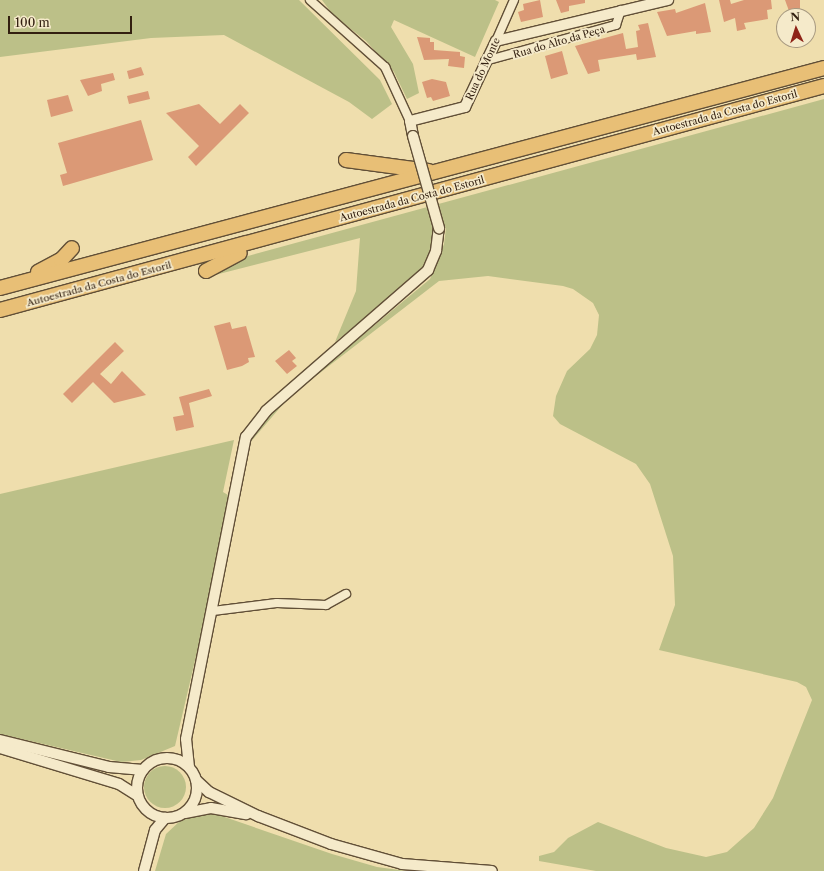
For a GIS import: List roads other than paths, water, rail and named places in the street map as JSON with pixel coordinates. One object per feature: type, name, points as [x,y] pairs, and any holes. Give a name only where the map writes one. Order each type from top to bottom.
[{"type":"highway","name":"Autoestrada da Costa do Estoril","points":[[0,287],[824,68]]},
{"type":"highway","name":"Autoestrada da Costa do Estoril","points":[[0,310],[285,234],[824,86]]},
{"type":"highway","points":[[346,160],[437,171]]},
{"type":"highway","points":[[206,271],[285,234]]},
{"type":"highway","points":[[0,287],[57,263],[72,248]]},
{"type":"street","points":[[138,796],[137,787],[143,770],[154,761],[169,758],[183,747],[186,739],[213,611],[246,437],[266,411],[428,270],[436,251],[439,228],[410,121],[385,67],[310,0]]},
{"type":"street","name":"Rua do Monte","points":[[410,121],[465,107],[514,0]]},
{"type":"street","name":"Rua do Alto da Peça","points":[[496,41],[668,0]]},
{"type":"street","name":"Rua do Alto da Peça","points":[[485,61],[616,25],[621,10]]},
{"type":"street","points":[[213,611],[277,603],[326,605],[346,594]]},
{"type":"street","points":[[186,739],[189,768],[196,780],[210,792],[258,816],[331,844],[402,864],[492,871]]},
{"type":"street","points":[[0,740],[114,768],[143,770]]},
{"type":"street","points":[[0,748],[119,784],[138,796],[150,813],[152,839]]},
{"type":"street","points":[[169,758],[189,768]]},
{"type":"street","points":[[185,813],[196,798],[196,780]]},
{"type":"street","points":[[144,871],[152,839],[159,822],[165,818],[211,808],[258,816]]},
{"type":"street","points":[[150,813],[165,818]]}]
